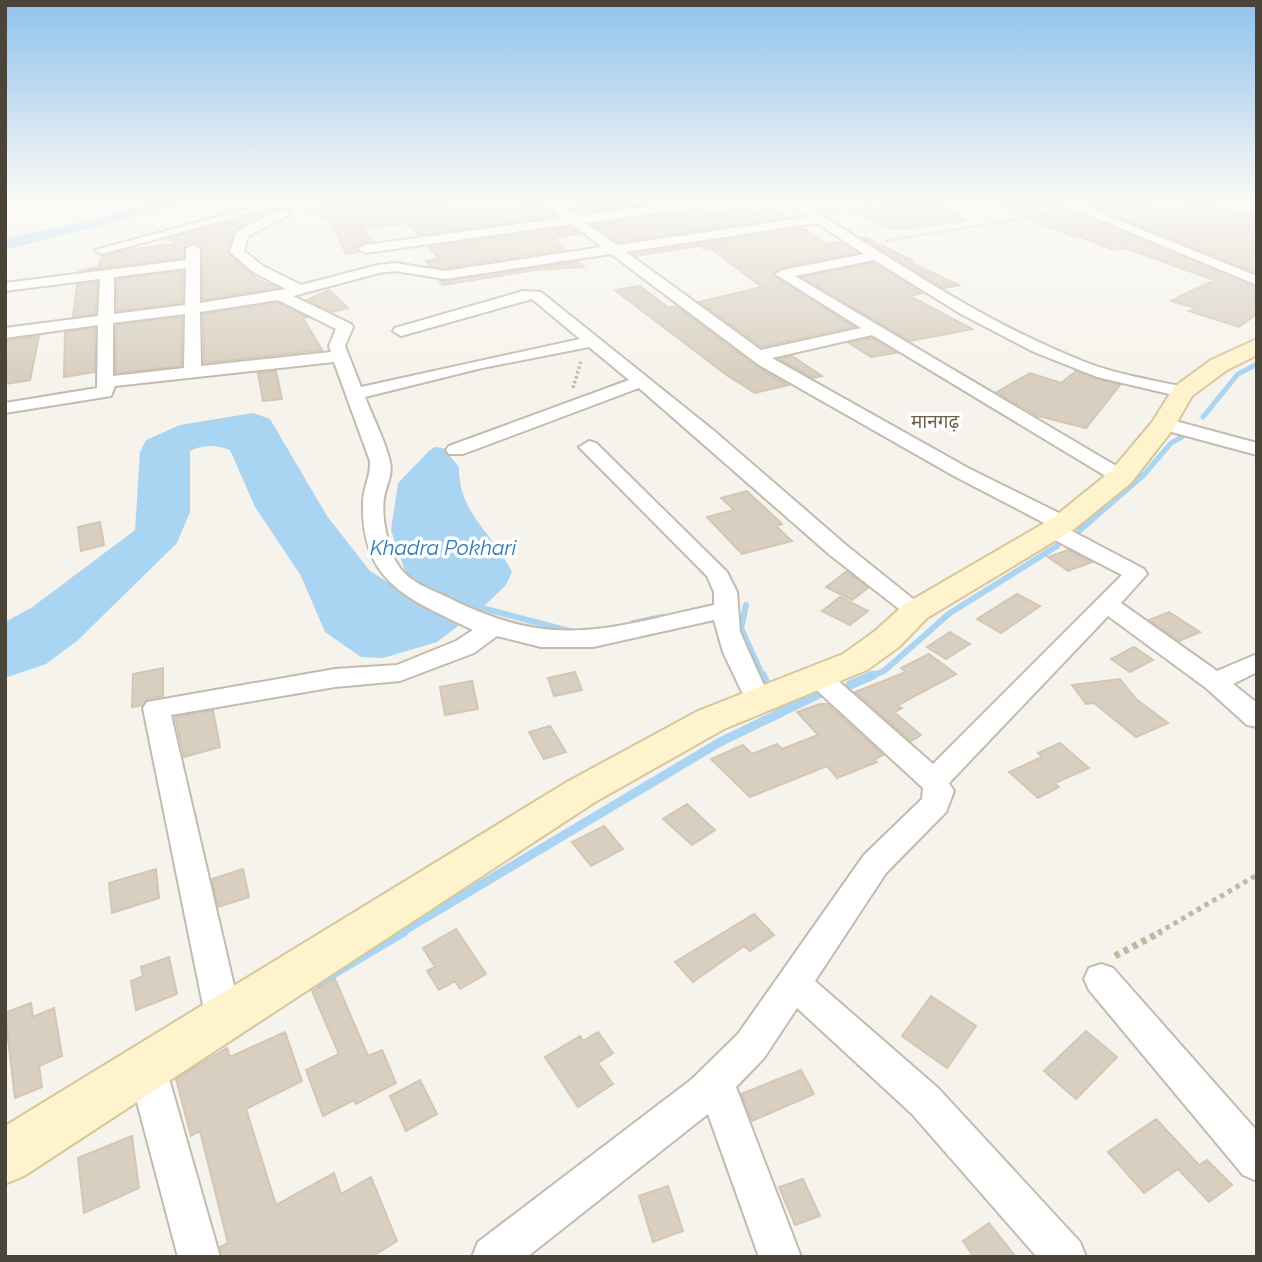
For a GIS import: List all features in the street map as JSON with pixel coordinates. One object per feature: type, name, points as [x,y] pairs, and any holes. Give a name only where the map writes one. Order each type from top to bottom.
[{"type":"street","points":[[192,373],[193,260]]},
{"type":"street","points":[[247,260],[258,269],[300,290]]},
{"type":"street","points":[[378,260],[387,268]]},
{"type":"street","points":[[5,333],[280,295],[387,268],[445,275],[546,260]]},
{"type":"street","points":[[626,260],[758,356],[1136,574],[934,781]]},
{"type":"street","points":[[854,260],[782,274],[1121,477]]},
{"type":"street","points":[[880,260],[970,314],[1257,449]]},
{"type":"street","points":[[1206,260],[1257,281]]},
{"type":"street","points":[[6,291],[193,263]]},
{"type":"street","points":[[107,274],[102,379],[107,383],[340,356]]},
{"type":"street","points":[[401,331],[530,294],[536,295],[585,343],[641,381],[838,550],[916,611]]},
{"type":"street","points":[[280,295],[345,327],[337,346],[380,461],[381,475],[373,500],[376,533],[387,566],[402,584],[487,625],[541,639],[593,639],[727,610]]},
{"type":"street","points":[[758,356],[873,330]]},
{"type":"street","points":[[355,394],[585,343]]},
{"type":"street","points":[[5,1157],[581,792],[711,720],[855,662],[887,639],[916,611],[1058,527],[1121,477],[1173,408],[1219,365],[1257,346]]},
{"type":"street","points":[[456,450],[572,404],[641,381]]},
{"type":"street","points":[[5,408],[105,393],[107,383]]},
{"type":"street","points":[[589,447],[716,572],[726,587],[726,626],[758,701]]},
{"type":"street","points":[[1107,604],[1215,682],[1257,718]]},
{"type":"street","points":[[224,1020],[156,708],[335,678],[400,673],[465,648],[487,625]]},
{"type":"street","points":[[1215,682],[1257,662]]},
{"type":"street","points":[[493,1257],[715,1082],[751,1046],[875,864],[936,804],[939,791],[934,781],[818,677]]},
{"type":"street","points":[[1101,979],[1257,1161]]},
{"type":"street","points":[[794,984],[925,1101],[1065,1257]]},
{"type":"street","points":[[147,1068],[199,1257]]},
{"type":"street","points":[[715,1082],[780,1257]]},
{"type":"path","points":[[572,404],[566,401],[566,397],[584,357],[585,343]]},
{"type":"path","points":[[1101,979],[1098,965],[1195,914],[1257,874]]},
{"type":"water","name":"Khadra Pokhari","points":[[253,413],[270,419],[327,516],[370,571],[428,607],[445,603],[445,595],[414,582],[405,571],[391,530],[398,483],[429,451],[435,447],[443,448],[459,467],[460,483],[470,510],[512,572],[506,585],[482,608],[437,642],[383,658],[361,657],[325,632],[301,576],[255,507],[230,450],[205,446],[190,451],[190,512],[177,543],[77,641],[46,664],[5,678],[5,622],[31,608],[135,530],[140,452],[146,440],[180,425]]},
{"type":"building","points":[[101,260],[168,260],[79,271],[98,267]]},
{"type":"building","points":[[203,260],[237,260],[257,279],[278,288],[203,300]]},
{"type":"building","points":[[499,260],[445,268],[429,266],[426,261]]},
{"type":"building","points":[[726,260],[820,260],[781,267],[773,275],[854,327],[762,347],[699,302],[762,287]]},
{"type":"building","points":[[898,260],[911,260],[907,261],[959,285],[944,288]]},
{"type":"building","points":[[1158,260],[1193,260],[1257,287],[1257,314],[1239,327],[1189,311],[1195,308],[1171,301],[1214,280]]},
{"type":"building","points":[[1224,260],[1257,260],[1257,273]]},
{"type":"building","points":[[578,262],[584,267],[535,270],[443,285],[440,281]]},
{"type":"building","points":[[873,263],[922,293],[910,296],[972,329],[910,341],[802,277]]},
{"type":"building","points":[[183,271],[182,303],[117,311],[117,279]]},
{"type":"building","points":[[97,282],[95,314],[73,317],[77,285]]},
{"type":"building","points":[[640,286],[669,308],[676,306],[757,367],[788,385],[755,393],[728,376],[615,290]]},
{"type":"building","points":[[329,290],[348,308],[332,312],[307,300]]},
{"type":"building","points":[[278,303],[307,317],[303,318],[322,350],[204,363],[203,314]]},
{"type":"building","points":[[182,317],[181,366],[116,373],[116,325]]},
{"type":"building","points":[[95,328],[95,372],[64,377],[65,332]]},
{"type":"building","points":[[39,336],[30,380],[5,384],[5,341]]},
{"type":"building","points":[[872,338],[896,353],[871,357],[849,343]]},
{"type":"building","points":[[792,356],[822,376],[813,378],[779,359]]},
{"type":"building","points":[[276,371],[282,399],[263,401],[258,373]]},
{"type":"building","points":[[1076,371],[1120,385],[1086,428],[1038,416],[997,392],[1030,373],[1061,383]]},
{"type":"building","points":[[747,491],[782,524],[776,526],[792,541],[742,554],[707,517],[734,510],[721,498]]},
{"type":"building","points":[[100,522],[104,545],[81,551],[78,527]]},
{"type":"building","points":[[1068,550],[1092,562],[1068,571],[1048,557]]},
{"type":"building","points":[[847,571],[868,588],[852,600],[826,587]]},
{"type":"building","points":[[1017,594],[1040,606],[1001,633],[977,619]]},
{"type":"building","points":[[840,597],[868,611],[850,625],[822,611]]},
{"type":"building","points":[[1169,612],[1200,632],[1179,641],[1149,620]]},
{"type":"building","points":[[950,632],[970,644],[946,659],[927,647]]},
{"type":"building","points":[[1134,647],[1153,660],[1130,672],[1111,659]]},
{"type":"building","points":[[929,654],[956,674],[898,705],[902,708],[894,712],[921,735],[911,741],[855,692],[906,672],[901,668]]},
{"type":"building","points":[[163,668],[163,696],[147,699],[142,705],[132,707],[133,674]]},
{"type":"building","points":[[575,672],[582,690],[554,696],[548,678]]},
{"type":"building","points":[[1120,679],[1136,699],[1168,723],[1136,737],[1094,703],[1086,704],[1072,685]]},
{"type":"building","points":[[472,681],[478,709],[445,715],[440,687]]},
{"type":"building","points":[[827,704],[883,755],[874,760],[877,762],[837,778],[827,766],[750,797],[711,759],[743,745],[752,754],[777,744],[782,749],[818,735],[797,712]]},
{"type":"building","points":[[213,710],[220,747],[184,757],[175,717]]},
{"type":"building","points":[[550,726],[566,752],[544,759],[529,732]]},
{"type":"building","points":[[1060,743],[1089,768],[1055,783],[1059,787],[1038,798],[1009,772],[1042,757],[1038,753]]},
{"type":"building","points":[[687,804],[715,830],[692,845],[663,819]]},
{"type":"building","points":[[604,826],[623,849],[591,866],[572,842]]},
{"type":"building","points":[[156,869],[159,898],[112,913],[109,883]]},
{"type":"building","points":[[243,869],[249,897],[218,907],[212,879]]},
{"type":"building","points":[[754,914],[774,935],[750,951],[744,946],[693,982],[675,962]]},
{"type":"building","points":[[456,929],[486,974],[460,989],[455,981],[439,990],[427,971],[435,967],[423,948]]},
{"type":"building","points":[[169,957],[177,994],[136,1010],[131,981],[143,976],[141,967]]},
{"type":"building","points":[[335,979],[368,1056],[382,1050],[396,1083],[356,1104],[354,1100],[323,1116],[306,1070],[339,1054],[312,991]]},
{"type":"building","points":[[931,996],[976,1026],[947,1068],[902,1036]]},
{"type":"building","points":[[31,1003],[33,1017],[54,1008],[62,1056],[39,1066],[42,1087],[15,1098],[5,1013]]},
{"type":"building","points":[[1086,1031],[1117,1057],[1076,1099],[1044,1071]]},
{"type":"building","points":[[285,1032],[302,1081],[246,1109],[276,1205],[334,1173],[341,1194],[371,1177],[397,1241],[371,1257],[222,1257],[220,1247],[228,1243],[200,1131],[191,1136],[176,1079],[227,1048],[230,1057]]},
{"type":"building","points":[[598,1032],[613,1053],[598,1063],[613,1084],[578,1107],[545,1057],[580,1036],[583,1041]]},
{"type":"building","points":[[801,1070],[814,1094],[752,1121],[741,1094]]},
{"type":"building","points":[[420,1080],[437,1114],[406,1131],[390,1096]]},
{"type":"building","points":[[1156,1119],[1199,1165],[1207,1160],[1232,1185],[1209,1202],[1178,1169],[1144,1193],[1108,1152]]},
{"type":"building","points":[[132,1136],[139,1188],[84,1213],[78,1158]]},
{"type":"building","points":[[803,1179],[820,1216],[795,1225],[779,1187]]},
{"type":"building","points":[[668,1186],[683,1231],[653,1242],[639,1196]]},
{"type":"building","points":[[989,1223],[1016,1257],[974,1257],[963,1241]]},
{"type":"waterway","points":[[1203,417],[1238,374],[1257,364]]},
{"type":"waterway","points":[[1141,478],[1171,443],[1182,437]]},
{"type":"waterway","points":[[1080,530],[1142,476]]},
{"type":"waterway","points":[[869,677],[884,671],[950,613],[1057,546]]},
{"type":"waterway","points":[[746,605],[741,628],[763,677]]},
{"type":"waterway","points":[[482,608],[573,632]]},
{"type":"waterway","points":[[633,623],[662,617]]},
{"type":"waterway","points":[[850,685],[873,675]]},
{"type":"waterway","points":[[763,677],[765,681]]},
{"type":"waterway","points":[[400,933],[720,742],[819,694]]},
{"type":"waterway","points":[[319,982],[403,932]]},
{"type":"district","name":"मानगढ़","points":[[935,421]]}]
